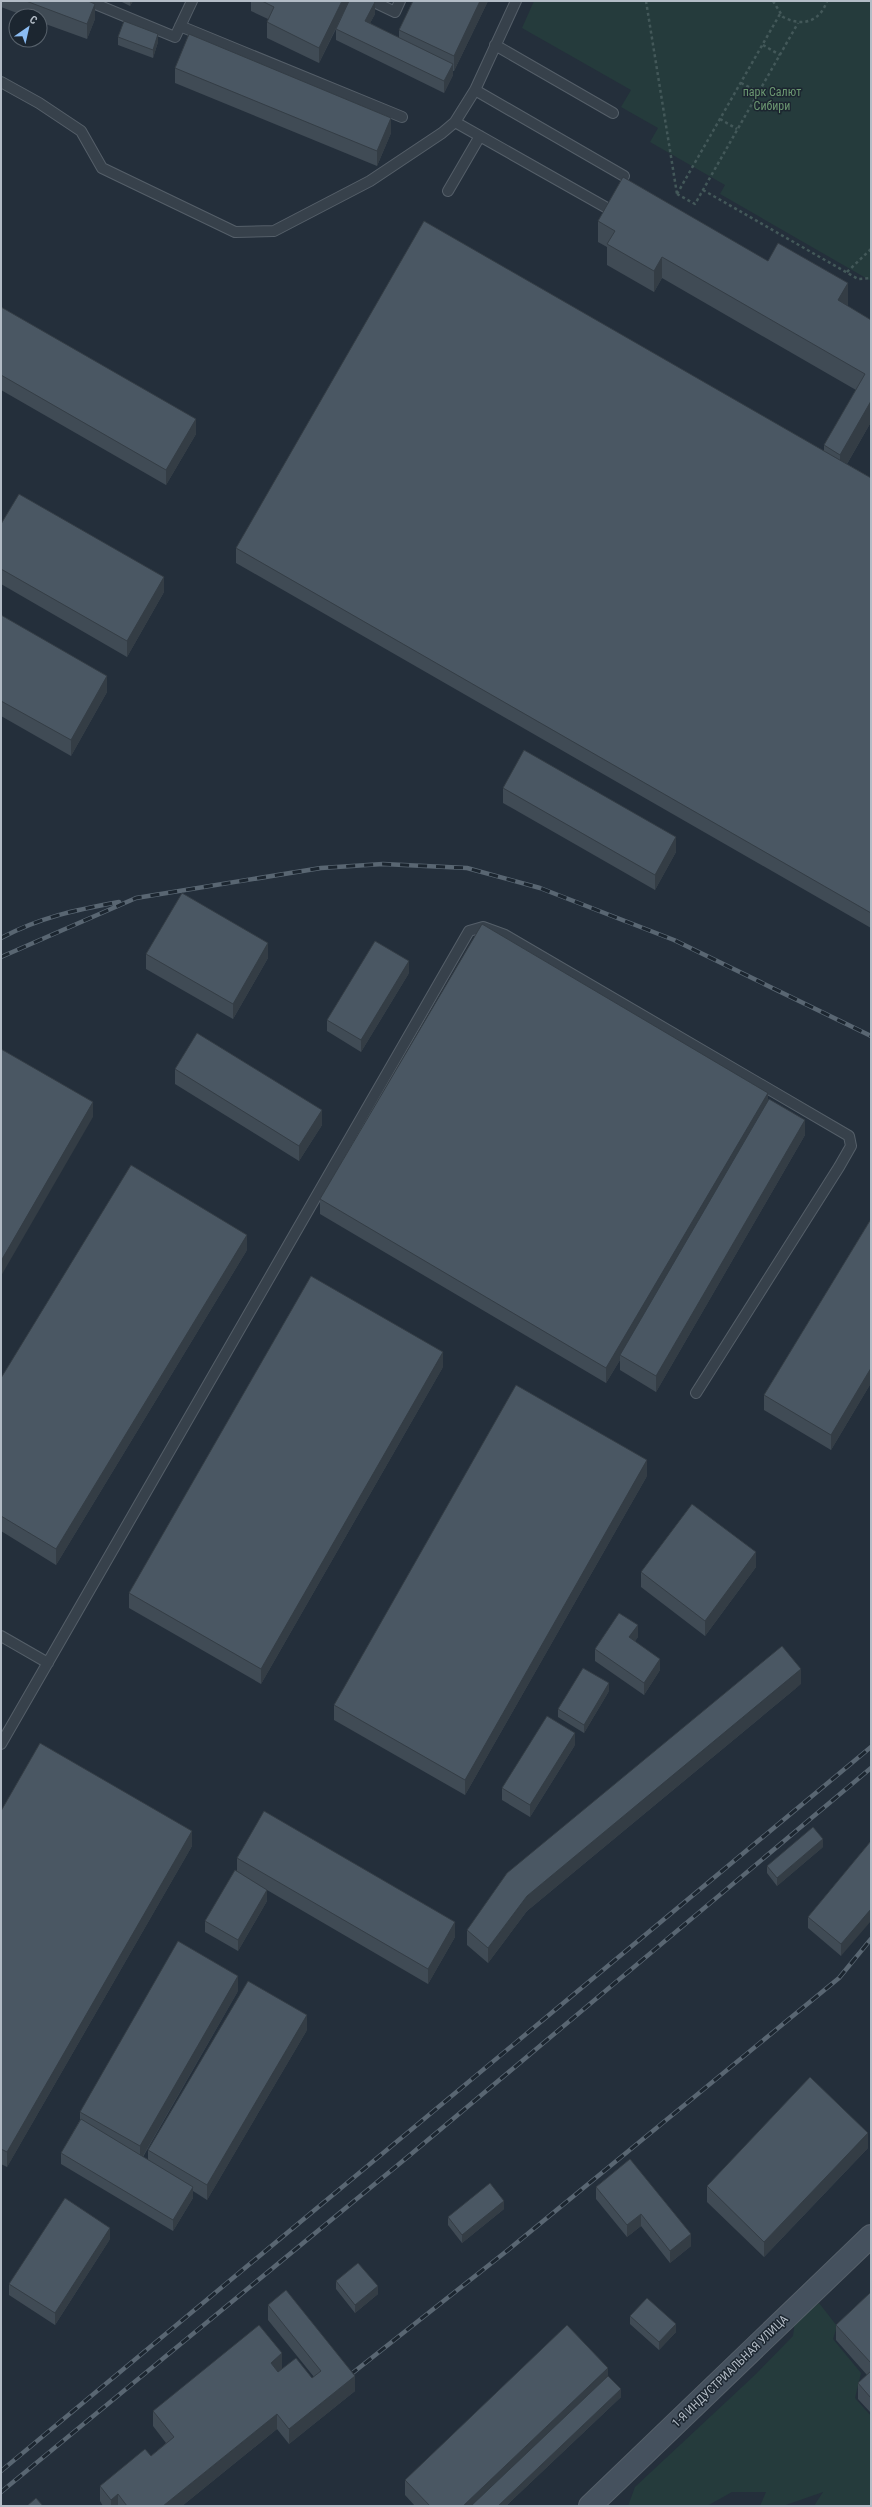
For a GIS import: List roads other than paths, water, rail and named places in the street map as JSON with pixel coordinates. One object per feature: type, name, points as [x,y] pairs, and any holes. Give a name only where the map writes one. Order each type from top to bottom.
[{"type":"main road","name":"1-Я ИНДУСТРИАЛЬНАЯ УЛИЦА","points":[[590,2506],[871,2236]]},
{"type":"lane","points":[[88,1],[175,37],[192,1]]},
{"type":"lane","points":[[372,1],[395,12],[400,1]]},
{"type":"lane","points":[[1,82],[39,103],[80,131],[102,168],[235,232],[274,231],[370,181],[456,122],[475,90],[516,1]]},
{"type":"lane","points":[[180,26],[402,118]]},
{"type":"lane","points":[[495,46],[613,113]]},
{"type":"lane","points":[[475,90],[624,176]]},
{"type":"lane","points":[[456,122],[606,208]]},
{"type":"lane","points":[[448,191],[480,136]]},
{"type":"lane","points":[[1,1744],[469,931],[483,927],[505,935],[849,1136],[851,1146],[839,1167],[696,1393]]},
{"type":"lane","points":[[1,1636],[48,1663]]},
{"type":"railway","points":[[1,957],[136,898],[321,868],[383,864],[467,868],[540,888],[674,940],[871,1036]]},
{"type":"railway","points":[[1,938],[44,919],[119,902]]},
{"type":"railway","points":[[1,2471],[871,1747]]},
{"type":"railway","points":[[1,2492],[410,2155],[871,1768]]},
{"type":"railway","points":[[350,2375],[508,2250],[839,1978],[871,1939]]},
{"type":"park label","name":"парк Салют Сибири","points":[[772,99]]}]
